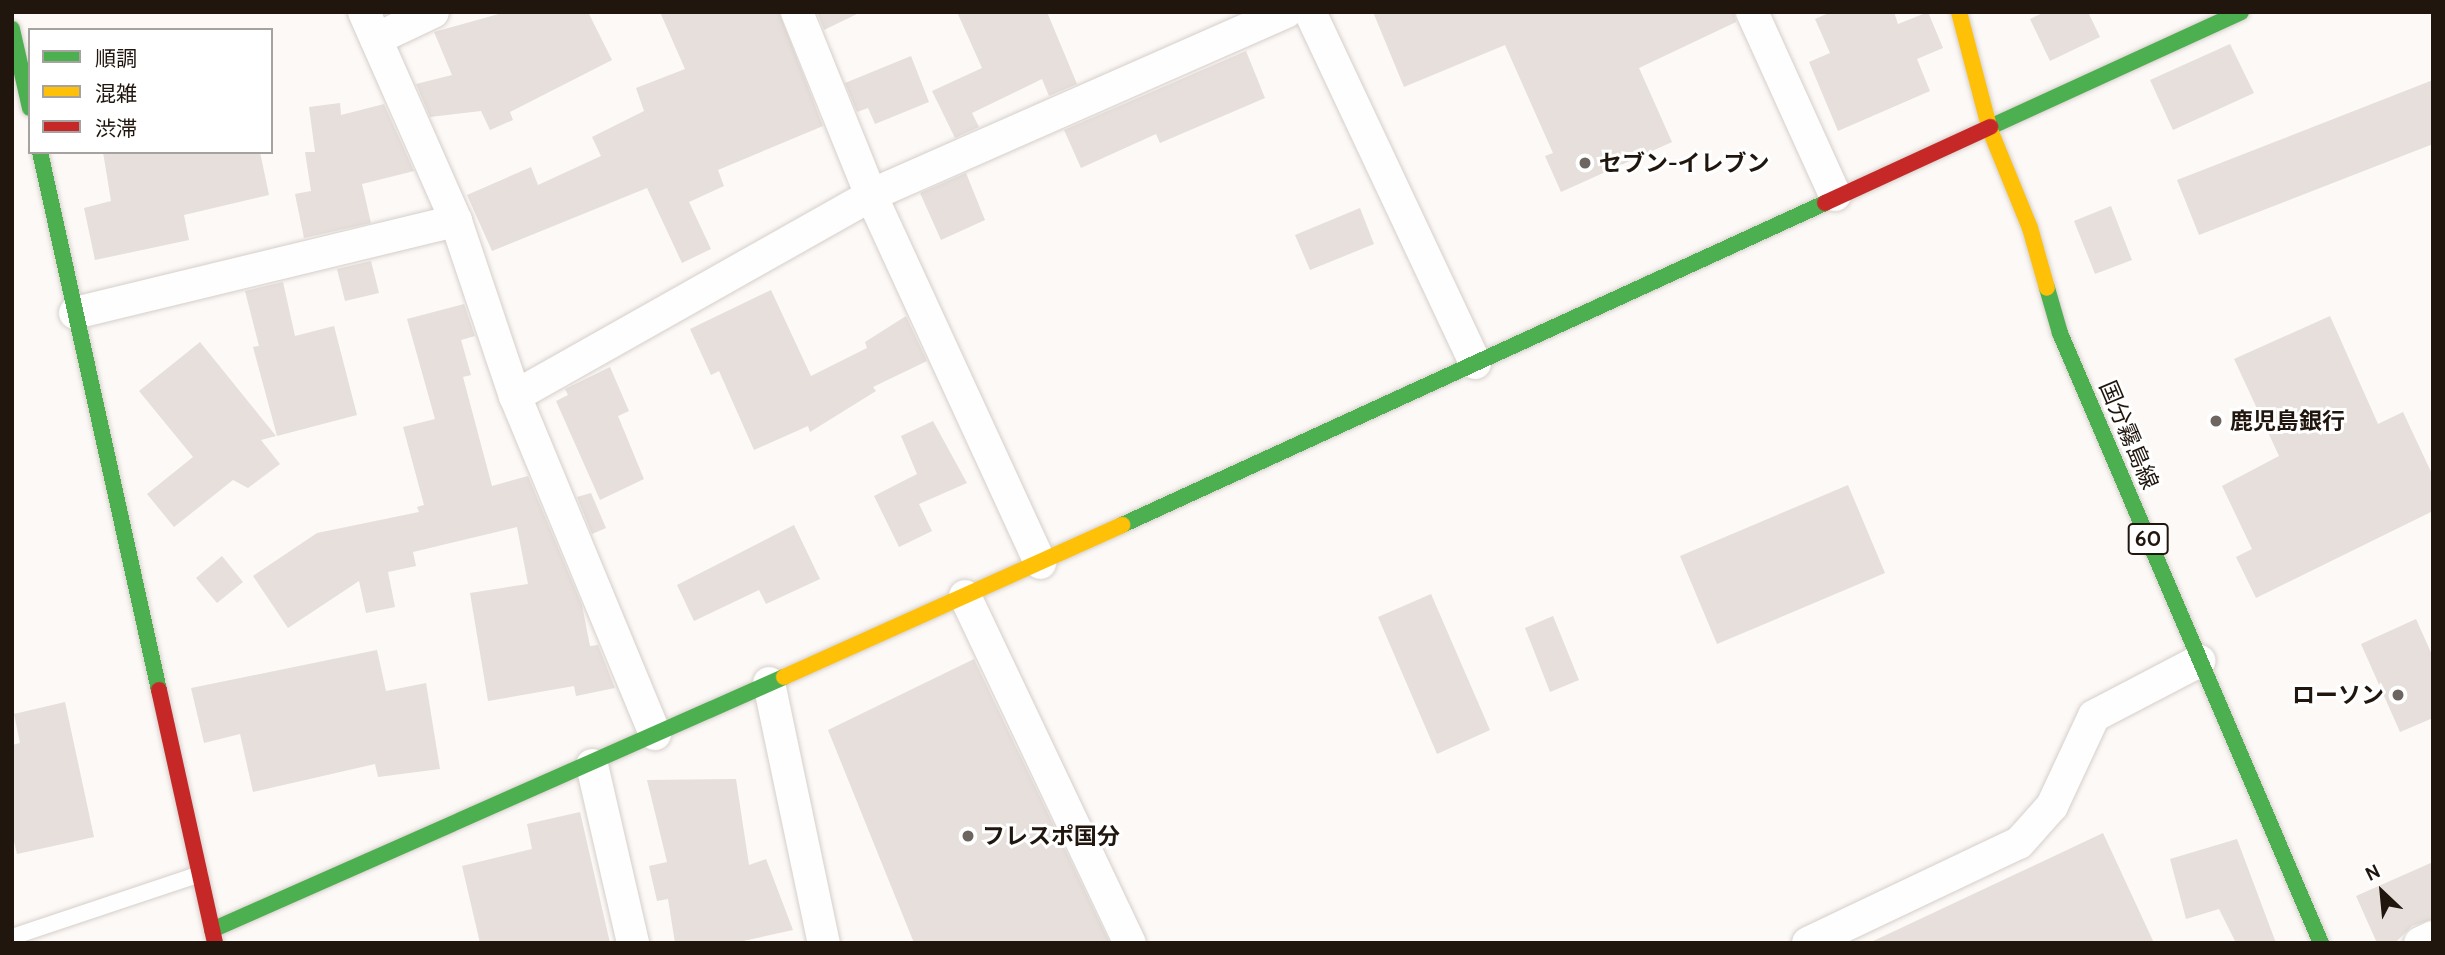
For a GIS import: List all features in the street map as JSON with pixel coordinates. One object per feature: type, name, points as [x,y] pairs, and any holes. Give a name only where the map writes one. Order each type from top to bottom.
[{"type":"street","points":[[433,12],[370,25],[456,220],[515,396],[655,734]]},
{"type":"street","points":[[797,12],[871,195],[1040,563]]},
{"type":"street","points":[[515,396],[871,195],[1286,12]]},
{"type":"street","points":[[1310,12],[1475,363]]},
{"type":"street","points":[[1752,12],[1835,195]]},
{"type":"street","name":"国分霧島線","points":[[1959,12],[1990,130],[2030,228],[2060,333],[2321,943]]},
{"type":"street","points":[[40,154],[214,936],[655,734],[1040,563],[1835,195],[1990,130],[2203,20],[2241,12]]},
{"type":"street","points":[[12,29],[28,99]]},
{"type":"street","points":[[75,313],[456,220]]},
{"type":"street","points":[[965,596],[1130,943]]},
{"type":"street","points":[[1808,943],[2020,843],[2052,806],[2094,716],[2199,661]]},
{"type":"street","points":[[769,683],[824,943]]},
{"type":"street","points":[[592,765],[633,943]]},
{"type":"street","points":[[2420,943],[2433,937]]},
{"type":"lane","points":[[12,937],[200,874]]},
{"type":"building","points":[[506,12],[588,12],[612,60],[510,112],[513,120],[490,130],[481,111],[430,117],[416,84],[452,75],[434,32]]},
{"type":"building","points":[[660,12],[779,12],[823,126],[718,170],[724,186],[689,202],[711,249],[682,263],[647,188],[492,251],[467,195],[531,167],[538,185],[601,156],[592,137],[644,111],[636,88],[685,69]]},
{"type":"building","points":[[817,12],[861,12],[824,30]]},
{"type":"building","points":[[957,12],[1047,12],[1077,84],[1049,96],[1042,79],[972,113],[979,127],[955,138],[932,91],[982,68]]},
{"type":"building","points":[[1373,12],[1734,12],[1736,22],[1639,68],[1672,142],[1561,192],[1545,156],[1553,153],[1505,45],[1404,87]]},
{"type":"building","points":[[1831,12],[1894,12],[1898,24],[1928,12],[1943,48],[1917,59],[1930,91],[1838,131],[1809,62],[1830,53],[1815,19]]},
{"type":"building","points":[[2045,12],[2088,12],[2100,37],[2050,61],[2030,19]]},
{"type":"building","points":[[2230,44],[2254,93],[2173,130],[2150,80]]},
{"type":"building","points":[[1246,51],[1265,98],[1160,143],[1156,134],[1081,168],[1064,130]]},
{"type":"building","points":[[911,56],[929,102],[875,124],[868,108],[857,112],[845,83]]},
{"type":"building","points":[[2433,80],[2433,144],[2199,235],[2177,180]]},
{"type":"building","points":[[340,103],[341,115],[384,104],[414,171],[362,184],[371,223],[304,238],[295,194],[311,191],[305,152],[315,152],[309,107]]},
{"type":"building","points":[[103,154],[260,154],[269,195],[184,215],[189,240],[95,260],[84,208],[111,201]]},
{"type":"building","points":[[966,173],[985,220],[941,240],[920,193]]},
{"type":"building","points":[[2111,206],[2132,260],[2095,274],[2074,221]]},
{"type":"building","points":[[1360,208],[1374,244],[1310,270],[1295,235]]},
{"type":"building","points":[[371,261],[379,293],[345,301],[337,269]]},
{"type":"building","points":[[283,282],[295,336],[334,326],[357,415],[277,436],[253,347],[259,346],[245,291]]},
{"type":"building","points":[[771,290],[811,376],[867,348],[865,342],[906,316],[927,361],[873,387],[876,391],[810,432],[808,426],[754,450],[719,371],[711,375],[690,329]]},
{"type":"building","points":[[464,304],[475,336],[461,340],[471,375],[463,377],[492,486],[528,476],[582,605],[590,646],[598,645],[615,688],[576,696],[574,686],[488,701],[470,593],[528,584],[517,527],[413,552],[416,566],[388,572],[395,607],[366,613],[359,581],[288,628],[253,576],[317,533],[419,512],[417,507],[424,505],[403,427],[435,419],[407,319]]},
{"type":"building","points":[[2330,316],[2378,424],[2403,412],[2433,476],[2433,511],[2256,598],[2236,557],[2252,549],[2222,486],[2279,456],[2234,359]]},
{"type":"building","points":[[200,342],[276,436],[261,440],[280,464],[248,488],[233,480],[174,527],[147,494],[193,457],[139,391]]},
{"type":"building","points":[[610,367],[629,411],[618,416],[644,479],[600,500],[556,401],[568,395],[565,389]]},
{"type":"building","points":[[933,421],[967,483],[919,504],[932,531],[899,547],[874,496],[917,474],[901,436]]},
{"type":"building","points":[[1848,485],[1885,573],[1717,644],[1680,556]]},
{"type":"building","points":[[591,493],[606,528],[592,534],[577,497]]},
{"type":"building","points":[[794,525],[820,579],[766,604],[759,590],[694,621],[677,585]]},
{"type":"building","points":[[222,556],[243,582],[217,603],[196,578]]},
{"type":"building","points":[[1431,594],[1490,730],[1437,754],[1378,617]]},
{"type":"building","points":[[1553,616],[1579,680],[1550,692],[1525,628]]},
{"type":"building","points":[[2416,619],[2433,657],[2433,718],[2400,732],[2361,644]]},
{"type":"building","points":[[377,650],[386,691],[426,683],[440,769],[378,777],[375,764],[253,792],[240,734],[204,743],[191,688]]},
{"type":"building","name":"フレスポ国分","points":[[974,659],[1110,943],[914,943],[828,730]]},
{"type":"building","points":[[65,702],[94,837],[17,854],[12,833],[12,745],[20,743],[14,714]]},
{"type":"building","points":[[736,779],[749,865],[766,859],[793,930],[734,943],[675,943],[668,899],[657,901],[649,866],[667,862],[647,780]]},
{"type":"building","points":[[580,812],[610,943],[480,943],[462,866],[532,849],[527,824]]},
{"type":"building","points":[[2103,833],[2154,943],[1869,943]]},
{"type":"building","points":[[2237,839],[2276,943],[2236,943],[2219,909],[2186,919],[2170,859]]},
{"type":"building","points":[[2433,862],[2433,919],[2412,926],[2395,943],[2377,943],[2356,896]]},
{"type":"traffic: fast","points":[[1990,127],[2241,12]]},
{"type":"traffic: fast","points":[[12,29],[28,99]]},
{"type":"traffic: fast","points":[[40,154],[159,690]]},
{"type":"traffic: fast","points":[[1122,525],[1825,203]]},
{"type":"traffic: fast","points":[[2047,288],[2060,333],[2321,943]]},
{"type":"traffic: fast","points":[[212,930],[784,677]]},
{"type":"traffic: slow","points":[[1959,12],[1990,130],[2030,228],[2047,288]]},
{"type":"traffic: slow","points":[[784,677],[1122,525]]},
{"type":"traffic: jam","points":[[1825,203],[1990,127]]},
{"type":"traffic: jam","points":[[159,690],[215,943]]},
{"type":"place","name":"セブン-イレブン","points":[[1585,163]]},
{"type":"place","name":"鹿児島銀行","points":[[2216,421]]},
{"type":"place","name":"ローソン","points":[[2398,695]]},
{"type":"place","name":"フレスポ国分","points":[[968,836]]}]
